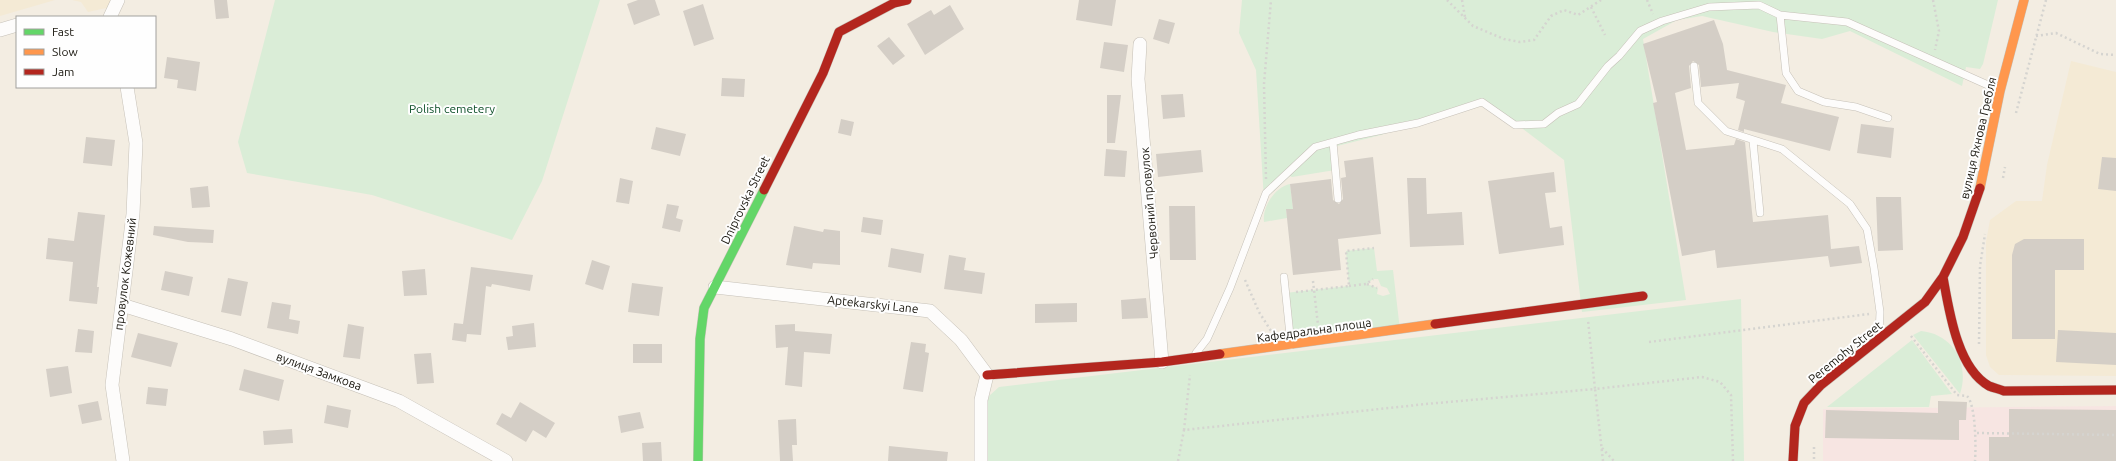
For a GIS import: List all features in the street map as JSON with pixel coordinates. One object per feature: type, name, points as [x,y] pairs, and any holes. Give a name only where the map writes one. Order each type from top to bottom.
[{"type":"street","points":[[110,16],[118,0]]},
{"type":"street","name":"Dniprovska Street","points":[[698,461],[700,339],[704,308],[822,73],[839,32],[894,3],[907,0]]},
{"type":"street","name":"вулиця Яхнова Гребля","points":[[1943,277],[1963,237],[1981,185],[2000,91],[2024,0]]},
{"type":"street","points":[[0,30],[16,25]]},
{"type":"street","name":"Червоний провулок","points":[[1140,44],[1138,79],[1162,362]]},
{"type":"street","name":"провулок Кожевний","points":[[123,461],[112,385],[133,214],[136,143],[127,88]]},
{"type":"street","points":[[1943,277],[1952,324],[1960,347],[1984,384],[1993,389],[2004,391],[2116,390]]},
{"type":"street","name":"Peremohy Street","points":[[1792,461],[1795,426],[1804,403],[1821,385],[1924,302],[1943,277]]},
{"type":"street","name":"Aptekarskyi Lane","points":[[715,287],[930,311],[961,340],[988,375]]},
{"type":"street","name":"Кафедральна площа","points":[[988,375],[1162,362],[1643,296]]},
{"type":"street","points":[[1924,302],[1936,304],[1943,309],[1952,324]]},
{"type":"street","name":"вулиця Замкова","points":[[122,305],[232,339],[399,401],[506,461]]},
{"type":"street","points":[[981,461],[980,400],[988,375]]},
{"type":"lane","points":[[1192,358],[1207,339],[1244,254],[1266,193],[1315,147],[1418,123],[1482,102],[1515,125],[1544,124],[1558,113],[1578,104],[1608,66],[1620,56],[1640,31],[1662,21],[1709,7],[1759,5],[1780,15],[1847,22],[2000,91]]},
{"type":"lane","points":[[1780,15],[1786,73],[1798,91],[1824,102],[1856,107],[1888,118]]},
{"type":"lane","points":[[1694,66],[1698,104],[1726,131],[1782,149],[1850,204],[1866,229],[1874,268],[1880,312],[1879,339]]},
{"type":"lane","points":[[1754,141],[1760,213]]},
{"type":"lane","points":[[1333,142],[1338,199]]},
{"type":"lane","points":[[1284,276],[1288,345]]},
{"type":"path","points":[[1266,193],[1264,84],[1272,0]]},
{"type":"path","points":[[1447,0],[1473,26],[1504,39],[1520,42],[1534,40],[1551,16],[1564,10],[1578,15],[1601,0]]},
{"type":"path","points":[[1462,0],[1465,18]]},
{"type":"path","points":[[1647,0],[1650,6]]},
{"type":"path","points":[[1932,60],[1939,32],[1933,0]]},
{"type":"path","points":[[2015,115],[2046,0]]},
{"type":"path","points":[[1591,7],[1605,35]]},
{"type":"path","points":[[2036,36],[2056,33],[2100,54],[2116,55]]},
{"type":"path","points":[[2002,180],[2005,166]]},
{"type":"path","points":[[1979,347],[1980,266],[1985,230]]},
{"type":"path","points":[[1350,286],[1346,252],[1374,248]]},
{"type":"path","points":[[1244,254],[1246,282],[1252,296],[1271,332],[1288,345]]},
{"type":"path","points":[[1366,284],[1373,279]]},
{"type":"path","points":[[1313,281],[1319,341]]},
{"type":"path","points":[[1285,293],[1366,284],[1377,288]]},
{"type":"path","points":[[1586,305],[1603,461]]},
{"type":"path","points":[[1649,342],[1877,313]]},
{"type":"path","points":[[1901,322],[1956,395],[1968,396],[1971,400],[1972,417],[1976,433],[1975,461]]},
{"type":"path","points":[[1906,342],[1912,337]]},
{"type":"path","points":[[1178,461],[1184,430],[1192,358]]},
{"type":"path","points":[[1184,430],[1426,404],[1702,377],[1720,382],[1731,395],[1733,461]]},
{"type":"path","points":[[1976,433],[2116,435]]},
{"type":"path","points":[[1814,440],[1814,461]]},
{"type":"path","points":[[1602,447],[1614,461]]},
{"type":"shaded area","points":[[0,0],[55,0],[0,16]]},
{"type":"shaded area","points":[[72,0],[113,0],[111,7],[88,12],[81,2]]},
{"type":"shaded area","points":[[2071,61],[2116,72],[2116,376],[1999,375],[1990,367],[1986,355],[1986,242],[1990,220],[2016,201],[2042,201],[2047,165]]},
{"type":"shaded area","points":[[2116,406],[2116,461],[1823,461],[1823,409]]},
{"type":"green space","name":"Polish cemetery","points":[[275,0],[600,0],[542,181],[512,240],[372,195],[247,173],[238,142]]},
{"type":"green space","points":[[1242,0],[1998,0],[1983,64],[1980,69],[1966,67],[1962,86],[1850,31],[1822,39],[1773,32],[1702,16],[1677,20],[1643,39],[1686,300],[1582,312],[1564,160],[1482,98],[1381,135],[1333,147],[1335,170],[1292,177],[1290,176],[1264,200],[1256,70],[1239,33]]},
{"type":"green space","points":[[1290,184],[1293,209],[1286,210],[1287,218],[1264,222],[1265,210],[1271,198],[1279,189]]},
{"type":"green space","points":[[1374,248],[1377,271],[1393,270],[1400,330],[1291,345],[1285,293],[1349,286],[1346,251]],"holes":[[[1373,279],[1378,279],[1381,286],[1387,288],[1390,294],[1383,296],[1377,294],[1378,288],[1367,284]]]},
{"type":"green space","points":[[1741,299],[1744,461],[986,461],[986,408],[989,396],[999,387]]},
{"type":"green space","points":[[1921,331],[1932,333],[1942,338],[1950,344],[1956,352],[1963,372],[1963,383],[1960,394],[1913,335]]},
{"type":"green space","points":[[1912,340],[1952,394],[1931,396],[1929,407],[1827,407]]},
{"type":"building","points":[[214,0],[227,0],[229,18],[216,19]]},
{"type":"building","points":[[638,0],[655,0],[660,15],[634,25],[627,4]]},
{"type":"building","points":[[1079,0],[1116,0],[1112,26],[1076,20]]},
{"type":"building","points":[[703,4],[714,39],[694,46],[683,11]]},
{"type":"building","points":[[950,5],[964,29],[925,55],[907,24],[931,10],[934,15]]},
{"type":"building","points":[[1159,19],[1175,23],[1169,44],[1153,39]]},
{"type":"building","points":[[1714,20],[1723,44],[1727,70],[1786,85],[1781,103],[1839,117],[1830,151],[1744,129],[1744,132],[1738,130],[1745,101],[1736,98],[1739,83],[1701,87],[1699,65],[1693,61],[1689,66],[1691,88],[1675,93],[1686,150],[1734,145],[1736,139],[1745,142],[1753,222],[1828,215],[1831,249],[1859,246],[1862,263],[1830,267],[1828,256],[1717,268],[1715,250],[1682,256],[1653,103],[1657,102],[1643,44]]},
{"type":"building","points":[[889,37],[905,56],[893,65],[877,46]]},
{"type":"building","points":[[1104,42],[1128,45],[1124,72],[1100,68]]},
{"type":"building","points":[[167,57],[200,62],[196,91],[177,88],[178,80],[164,78]]},
{"type":"building","points":[[722,78],[745,79],[744,97],[721,96]]},
{"type":"building","points":[[1183,94],[1185,117],[1163,119],[1161,95]]},
{"type":"building","points":[[1107,95],[1121,95],[1115,143],[1107,143]]},
{"type":"building","points":[[841,119],[854,122],[851,136],[838,133]]},
{"type":"building","points":[[1861,124],[1894,128],[1891,158],[1857,153]]},
{"type":"building","points":[[656,127],[686,134],[680,156],[651,149]]},
{"type":"building","points":[[86,137],[115,140],[112,166],[83,163]]},
{"type":"building","points":[[1106,149],[1127,151],[1125,177],[1104,176]]},
{"type":"building","points":[[1201,150],[1203,172],[1158,177],[1156,154]]},
{"type":"building","points":[[1373,157],[1381,234],[1338,239],[1341,270],[1293,275],[1286,209],[1293,209],[1290,184],[1331,179],[1333,200],[1339,204],[1343,199],[1341,178],[1346,177],[1344,161]]},
{"type":"building","points":[[2102,157],[2116,158],[2116,191],[2098,189]]},
{"type":"building","points":[[1554,172],[1556,192],[1545,193],[1550,228],[1562,226],[1564,245],[1499,254],[1488,181]]},
{"type":"building","points":[[620,178],[633,181],[629,204],[616,202]]},
{"type":"building","points":[[1407,178],[1426,178],[1427,214],[1462,212],[1464,245],[1410,247]]},
{"type":"building","points":[[208,186],[210,207],[192,208],[190,188]]},
{"type":"building","points":[[1876,197],[1901,197],[1903,250],[1878,251]]},
{"type":"building","points":[[667,204],[679,206],[676,218],[683,220],[680,232],[662,228]]},
{"type":"building","points":[[1169,206],[1195,206],[1196,260],[1170,260]]},
{"type":"building","points":[[78,212],[105,215],[97,287],[99,287],[97,304],[69,301],[73,262],[46,259],[48,238],[74,241]]},
{"type":"building","points":[[863,217],[883,220],[881,235],[861,232]]},
{"type":"building","points":[[154,226],[214,230],[213,243],[188,242],[153,235]]},
{"type":"building","points":[[794,226],[823,232],[824,229],[840,231],[840,265],[813,263],[812,269],[786,265]]},
{"type":"building","points":[[2024,239],[2084,239],[2084,270],[2055,270],[2055,339],[2012,339],[2012,255],[2015,244]]},
{"type":"building","points":[[891,248],[924,254],[921,273],[888,267]]},
{"type":"building","points":[[949,255],[966,258],[964,270],[985,273],[982,294],[944,289]]},
{"type":"building","points":[[592,260],[610,266],[603,290],[585,284]]},
{"type":"building","points":[[471,267],[533,275],[530,291],[492,284],[491,287],[486,286],[481,335],[467,334],[466,342],[452,340],[454,323],[463,324]]},
{"type":"building","points":[[425,269],[427,295],[404,296],[402,271]]},
{"type":"building","points":[[165,271],[193,277],[189,296],[161,290]]},
{"type":"building","points":[[228,278],[248,282],[241,316],[221,312]]},
{"type":"building","points":[[632,283],[663,287],[659,316],[628,312]]},
{"type":"building","points":[[1146,298],[1148,318],[1122,319],[1121,300]]},
{"type":"building","points":[[272,302],[291,305],[289,319],[300,321],[298,334],[267,328]]},
{"type":"building","points":[[1077,303],[1077,322],[1035,323],[1035,304]]},
{"type":"building","points":[[534,323],[536,347],[508,350],[506,337],[513,336],[512,326]]},
{"type":"building","points":[[348,324],[364,327],[360,359],[343,357]]},
{"type":"building","points":[[795,324],[795,331],[832,334],[830,354],[804,352],[802,387],[785,385],[788,347],[776,348],[775,325]]},
{"type":"building","points":[[78,329],[94,331],[92,353],[75,352]]},
{"type":"building","points":[[2058,330],[2116,333],[2116,365],[2056,362]]},
{"type":"building","points":[[138,333],[178,343],[171,367],[131,357]]},
{"type":"building","points":[[911,342],[926,344],[925,352],[929,353],[923,392],[903,389]]},
{"type":"building","points":[[633,344],[662,344],[662,363],[633,363]]},
{"type":"building","points":[[431,353],[434,383],[417,384],[414,354]]},
{"type":"building","points":[[68,366],[72,393],[50,397],[46,369]]},
{"type":"building","points":[[244,369],[284,380],[279,401],[239,390]]},
{"type":"building","points":[[148,387],[168,389],[166,406],[146,404]]},
{"type":"building","points":[[98,401],[102,420],[82,424],[78,405]]},
{"type":"building","points":[[1938,401],[1967,402],[1966,420],[1959,420],[1959,440],[1825,438],[1826,410],[1938,413]]},
{"type":"building","points":[[520,402],[555,423],[546,438],[533,430],[526,442],[496,424],[502,413],[511,418]]},
{"type":"building","points":[[327,405],[351,410],[348,428],[324,423]]},
{"type":"building","points":[[2009,409],[2116,410],[2116,461],[1989,461],[1989,437],[2009,437]]},
{"type":"building","points":[[640,412],[644,428],[621,433],[618,416]]},
{"type":"building","points":[[796,419],[797,445],[792,445],[793,461],[780,461],[778,420]]},
{"type":"building","points":[[292,429],[293,443],[264,445],[263,431]]},
{"type":"building","points":[[661,442],[662,461],[643,461],[642,443]]},
{"type":"building","points":[[889,446],[948,452],[947,461],[888,461]]},
{"type":"traffic: fast","points":[[698,461],[700,339],[704,308],[764,190]]},
{"type":"traffic: slow","points":[[1980,188],[2000,91],[2024,0]]},
{"type":"traffic: slow","points":[[1220,354],[1435,324]]},
{"type":"traffic: jam","points":[[764,190],[823,73],[839,32],[894,3],[907,0]]},
{"type":"traffic: jam","points":[[1793,461],[1795,426],[1804,403],[1821,385],[1925,302],[1943,277],[1963,237],[1980,188]]},
{"type":"traffic: jam","points":[[1943,277],[1956,337],[1962,352],[1969,366],[1978,378],[1989,386],[2004,391],[2116,390]]},
{"type":"traffic: jam","points":[[1435,324],[1643,296]]},
{"type":"traffic: jam","points":[[987,375],[1162,362],[1220,354]]}]
